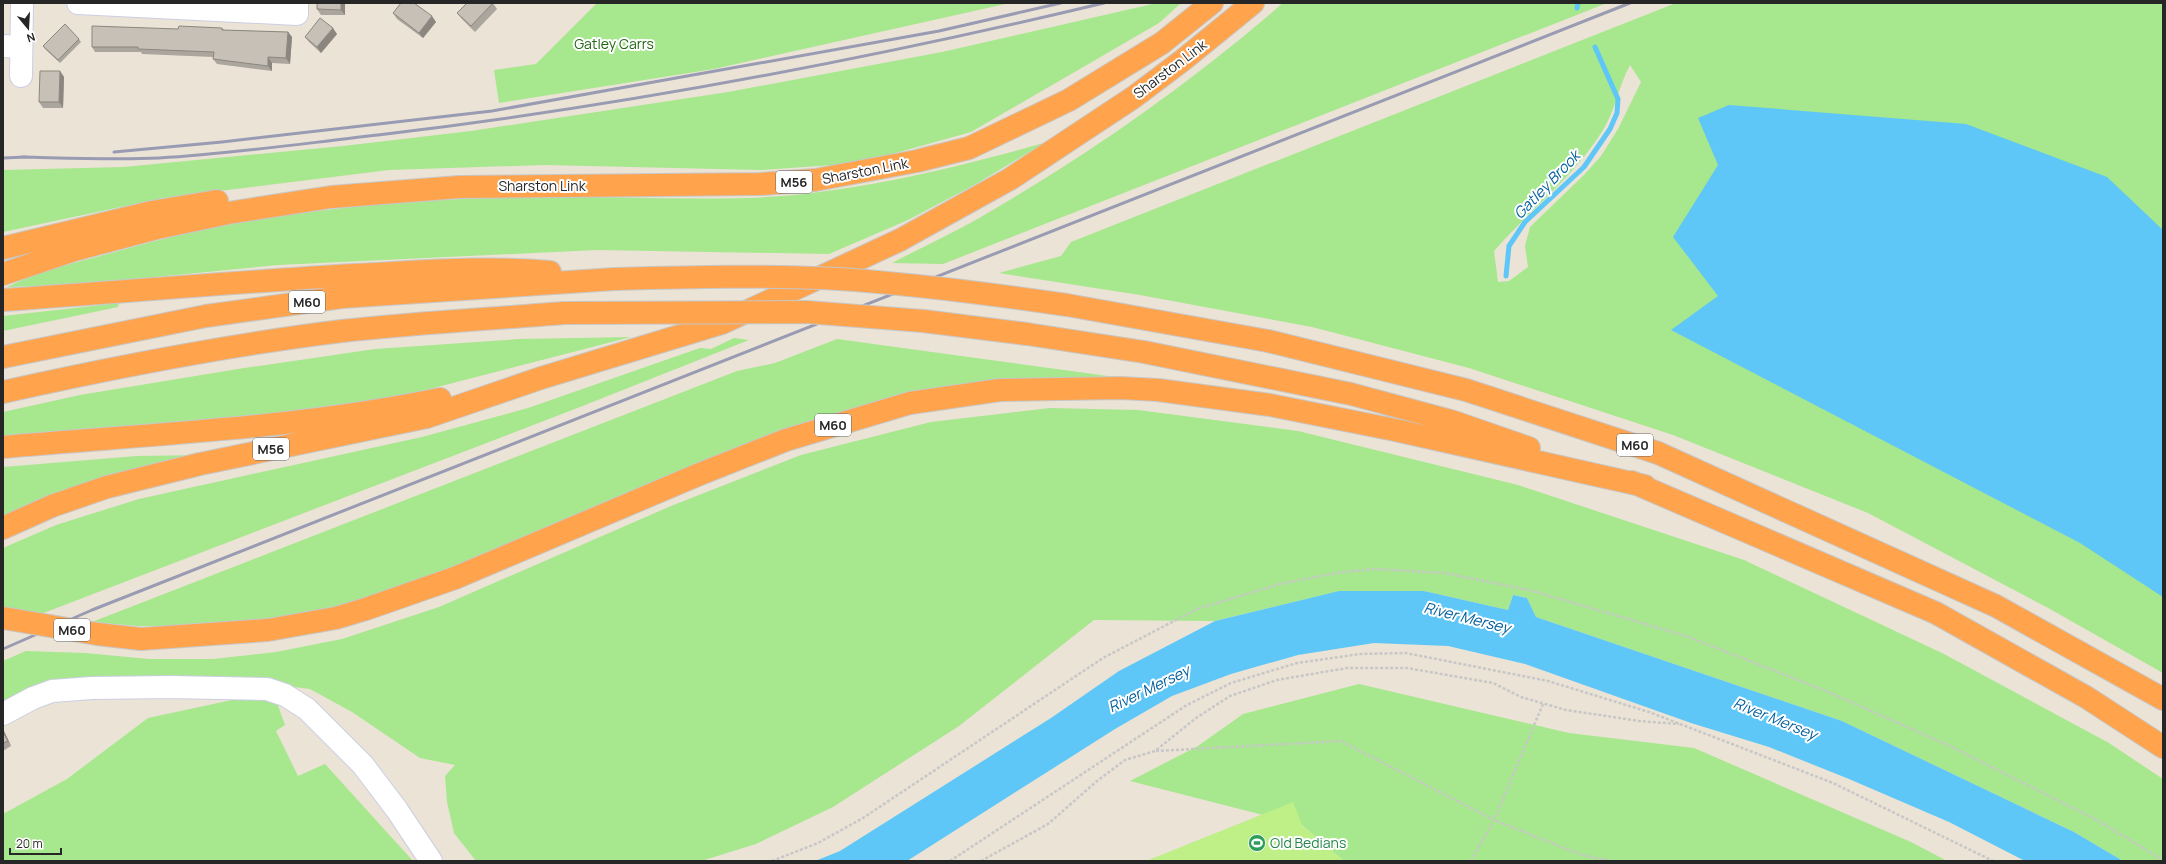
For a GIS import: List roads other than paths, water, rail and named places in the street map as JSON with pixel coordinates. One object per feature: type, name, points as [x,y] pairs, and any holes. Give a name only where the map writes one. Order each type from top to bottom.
[{"type":"highway","name":"Sharston Link","points":[[331,197],[459,187],[760,184],[815,180],[917,161],[969,148],[1069,100],[1162,43],[1212,3]]},
{"type":"highway","name":"Sharston Link","points":[[541,378],[722,323],[852,263],[935,222],[1010,179],[1084,131],[1183,60],[1253,3]]},
{"type":"highway","name":"M56","points":[[3,248],[152,212],[246,196],[331,197]]},
{"type":"highway","name":"M56","points":[[3,274],[74,250],[157,228],[228,213],[331,197]]},
{"type":"highway","name":"M60","points":[[3,300],[258,280],[507,269],[615,279]]},
{"type":"highway","name":"M60","points":[[3,357],[206,316],[342,297],[615,279],[729,277],[838,279],[961,290],[1067,305],[1268,341],[1466,390],[1658,453],[1996,606],[2163,699]]},
{"type":"highway","name":"M60","points":[[3,392],[148,361],[334,332],[564,313],[806,312],[923,321],[1027,334],[1144,352],[1351,394],[1451,422],[1645,486],[1936,613],[2086,697],[2163,747]]},
{"type":"highway","name":"M56","points":[[3,528],[52,506],[108,488],[200,464],[428,417],[541,378]]},
{"type":"highway","points":[[3,447],[185,434],[306,422],[419,403],[541,378]]},
{"type":"highway","name":"M60","points":[[3,618],[97,634],[141,639],[268,630],[336,618],[455,578],[679,483],[786,440],[910,403],[1000,390],[1081,388],[1158,390],[1270,405],[1394,430],[1645,486]]},
{"type":"street","points":[[21,76],[12,47],[22,3]]},
{"type":"street","points":[[78,3],[297,14],[297,3]]},
{"type":"street","points":[[3,714],[33,698],[52,691],[92,688],[267,689],[285,695],[307,709],[363,765],[397,810],[431,861]]},
{"type":"water","points":[[1729,105],[1966,124],[2107,177],[2163,230],[2163,597],[2080,543],[1671,330],[1718,296],[1673,237],[1718,165],[1698,118]]},
{"type":"water","name":"River Mersey","points":[[1339,591],[1424,591],[1508,610],[1513,595],[1527,598],[1536,617],[1842,721],[2074,832],[2123,861],[2025,861],[1949,822],[1849,779],[1769,747],[1691,723],[1525,664],[1448,646],[1374,643],[1298,655],[1231,674],[1172,696],[1115,729],[907,861],[815,861],[840,851],[1051,718],[1119,671],[1215,621]]},
{"type":"waterway","name":"Gatley Brook","points":[[1577,8],[1578,3]]},
{"type":"waterway","name":"Gatley Brook","points":[[1506,276],[1509,246],[1525,222],[1584,167],[1610,129],[1617,113],[1618,99],[1595,47]]},
{"type":"railway","points":[[114,152],[222,142],[492,111],[939,31],[1061,3]]},
{"type":"railway","points":[[22,157],[125,159],[214,154],[470,123],[652,96],[743,80],[924,44],[1104,3]]},
{"type":"railway","points":[[3,649],[92,610],[1630,3]]},
{"type":"railway","points":[[3,158],[26,157]]},
{"type":"place","name":"Old Bedians","points":[[1257,843]]},
{"type":"park label","name":"Gatley Carrs","points":[[614,44]]}]
